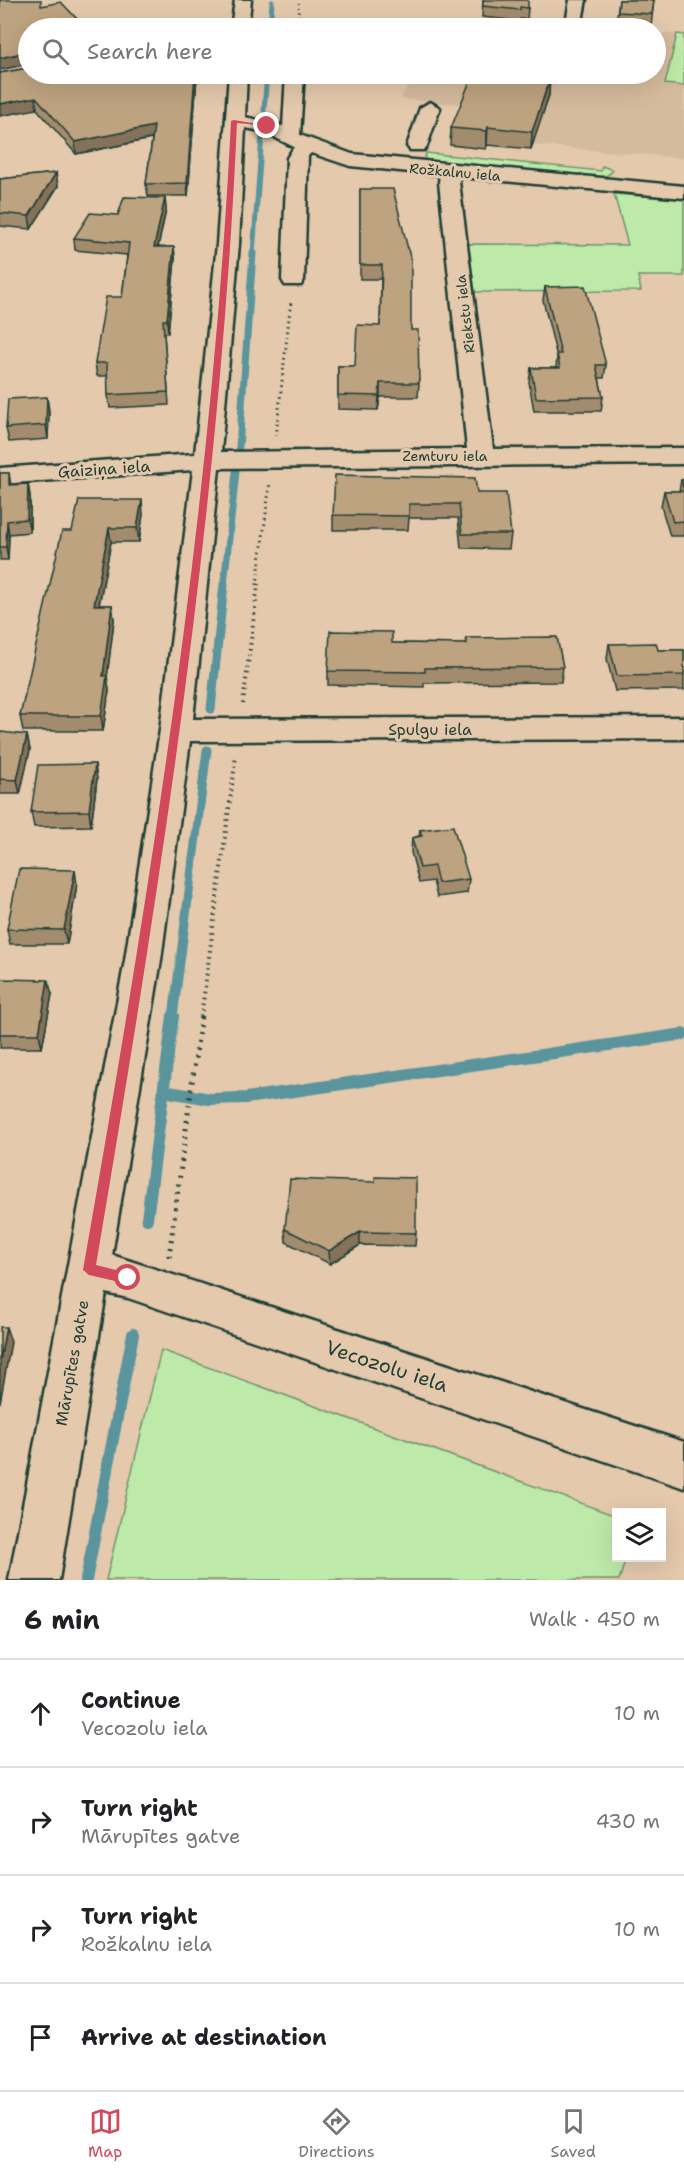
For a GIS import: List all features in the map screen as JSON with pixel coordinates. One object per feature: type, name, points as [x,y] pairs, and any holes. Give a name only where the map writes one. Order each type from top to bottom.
[{"type":"street","points":[[241,18],[243,0]]},
{"type":"street","name":"Mārupītes gatve","points":[[34,1580],[143,960],[176,729],[207,461],[228,244],[246,122],[240,84]]},
{"type":"street","points":[[287,135],[292,132],[295,84]]},
{"type":"street","points":[[399,166],[417,146],[430,108]]},
{"type":"street","points":[[246,122],[294,111]]},
{"type":"street","name":"Rožkalnu iela","points":[[246,122],[287,135],[308,146],[350,160],[452,172],[684,192]]},
{"type":"street","points":[[293,280],[297,158],[298,153],[308,146]]},
{"type":"street","points":[[417,146],[440,148]]},
{"type":"street","points":[[622,187],[623,164]]},
{"type":"street","name":"Riekstu iela","points":[[452,172],[449,182],[481,456]]},
{"type":"street","name":"Zemturu iela","points":[[207,461],[274,457],[684,456]]},
{"type":"street","name":"Gaiziņa iela","points":[[0,476],[207,461]]},
{"type":"street","name":"Spulgu iela","points":[[176,729],[684,728]]},
{"type":"street","name":"Vecozolu iela","points":[[89,1270],[128,1278],[684,1465]]},
{"type":"path","points":[[298,18],[299,0]]},
{"type":"path","points":[[0,72],[18,69]]},
{"type":"path","points":[[164,1291],[274,457],[293,280]]},
{"type":"shaded area","points":[[666,33],[677,34],[666,80]]},
{"type":"shaded area","points":[[408,84],[665,84],[684,86],[684,158],[532,145],[548,95],[466,105],[401,99]]},
{"type":"green space","points":[[677,34],[684,35],[684,86],[665,84]]},
{"type":"green space","points":[[426,153],[601,171],[602,166],[613,170],[604,176],[583,178],[427,163],[424,160]]},
{"type":"green space","points":[[614,194],[684,199],[684,276],[638,276],[641,291],[475,292],[468,244],[628,245]]},
{"type":"green space","points":[[161,1350],[612,1515],[612,1562],[625,1562],[619,1580],[106,1580]]},
{"type":"building","points":[[0,0],[41,0],[41,6],[61,2],[76,18],[18,18],[18,54],[0,58]]},
{"type":"building","points":[[483,0],[528,0],[528,8],[520,7],[520,10],[483,6]]},
{"type":"building","points":[[619,0],[654,0],[652,14],[618,12]]},
{"type":"building","points":[[18,70],[18,84],[194,84],[187,183],[146,184],[154,126],[75,142],[36,97],[0,104],[0,73]]},
{"type":"building","points":[[469,84],[548,84],[532,132],[488,127],[487,131],[451,128]]},
{"type":"building","points":[[56,173],[29,216],[0,213],[0,179]]},
{"type":"building","points":[[360,189],[393,189],[411,261],[411,330],[418,330],[419,383],[380,383],[379,396],[338,395],[338,366],[355,366],[357,325],[380,326],[382,265],[360,265]]},
{"type":"building","points":[[124,197],[165,198],[154,247],[174,247],[167,320],[163,320],[168,392],[108,395],[107,363],[95,363],[106,297],[122,297],[129,243],[74,238],[90,213],[118,215]]},
{"type":"building","points":[[585,286],[606,365],[596,365],[603,397],[536,398],[531,368],[560,368],[557,354],[561,354],[545,287]]},
{"type":"building","points":[[47,397],[46,425],[6,428],[8,399]]},
{"type":"building","points":[[0,473],[9,473],[9,485],[28,484],[27,519],[7,521],[6,547],[0,547]]},
{"type":"building","points":[[335,475],[475,478],[477,493],[506,493],[511,534],[462,534],[459,504],[409,504],[409,516],[333,515]]},
{"type":"building","points":[[664,491],[684,491],[684,521],[673,522]]},
{"type":"building","points":[[79,500],[142,500],[137,528],[109,528],[94,605],[112,605],[103,676],[107,676],[101,716],[20,716],[62,531],[72,531]]},
{"type":"building","points":[[330,631],[392,632],[392,643],[467,644],[466,638],[557,637],[563,667],[425,668],[425,672],[328,671]]},
{"type":"building","points":[[656,643],[658,650],[684,650],[684,675],[617,676],[609,644]]},
{"type":"building","points":[[1,732],[27,735],[17,780],[0,779]]},
{"type":"building","points":[[95,764],[89,811],[31,812],[38,765]]},
{"type":"building","points":[[453,826],[469,879],[438,883],[434,866],[420,868],[412,838],[422,836],[420,830]]},
{"type":"building","points":[[19,869],[75,870],[64,930],[7,929]]},
{"type":"building","points":[[0,979],[48,980],[39,1034],[0,1034]]},
{"type":"building","points":[[375,1177],[416,1178],[416,1233],[360,1232],[329,1251],[285,1229],[290,1179],[375,1182]]},
{"type":"building","points":[[0,1327],[6,1327],[0,1361]]},
{"type":"waterway","points":[[271,18],[272,2]]},
{"type":"waterway","points":[[264,110],[266,84]]},
{"type":"waterway","points":[[253,254],[262,135]]},
{"type":"waterway","points":[[239,447],[253,253]]},
{"type":"waterway","points":[[224,585],[236,472]]},
{"type":"waterway","points":[[211,709],[224,584]]},
{"type":"waterway","points":[[173,1017],[207,750]]},
{"type":"waterway","points":[[163,1091],[173,1016]]},
{"type":"waterway","points":[[163,1091],[210,1099],[246,1098],[684,1034]]},
{"type":"waterway","points":[[147,1219],[163,1091]]},
{"type":"waterway","points":[[86,1580],[133,1334]]},
{"type":"route","points":[[128,1278],[89,1270],[143,960],[176,729],[207,461],[228,244],[234,121],[267,126]]}]
